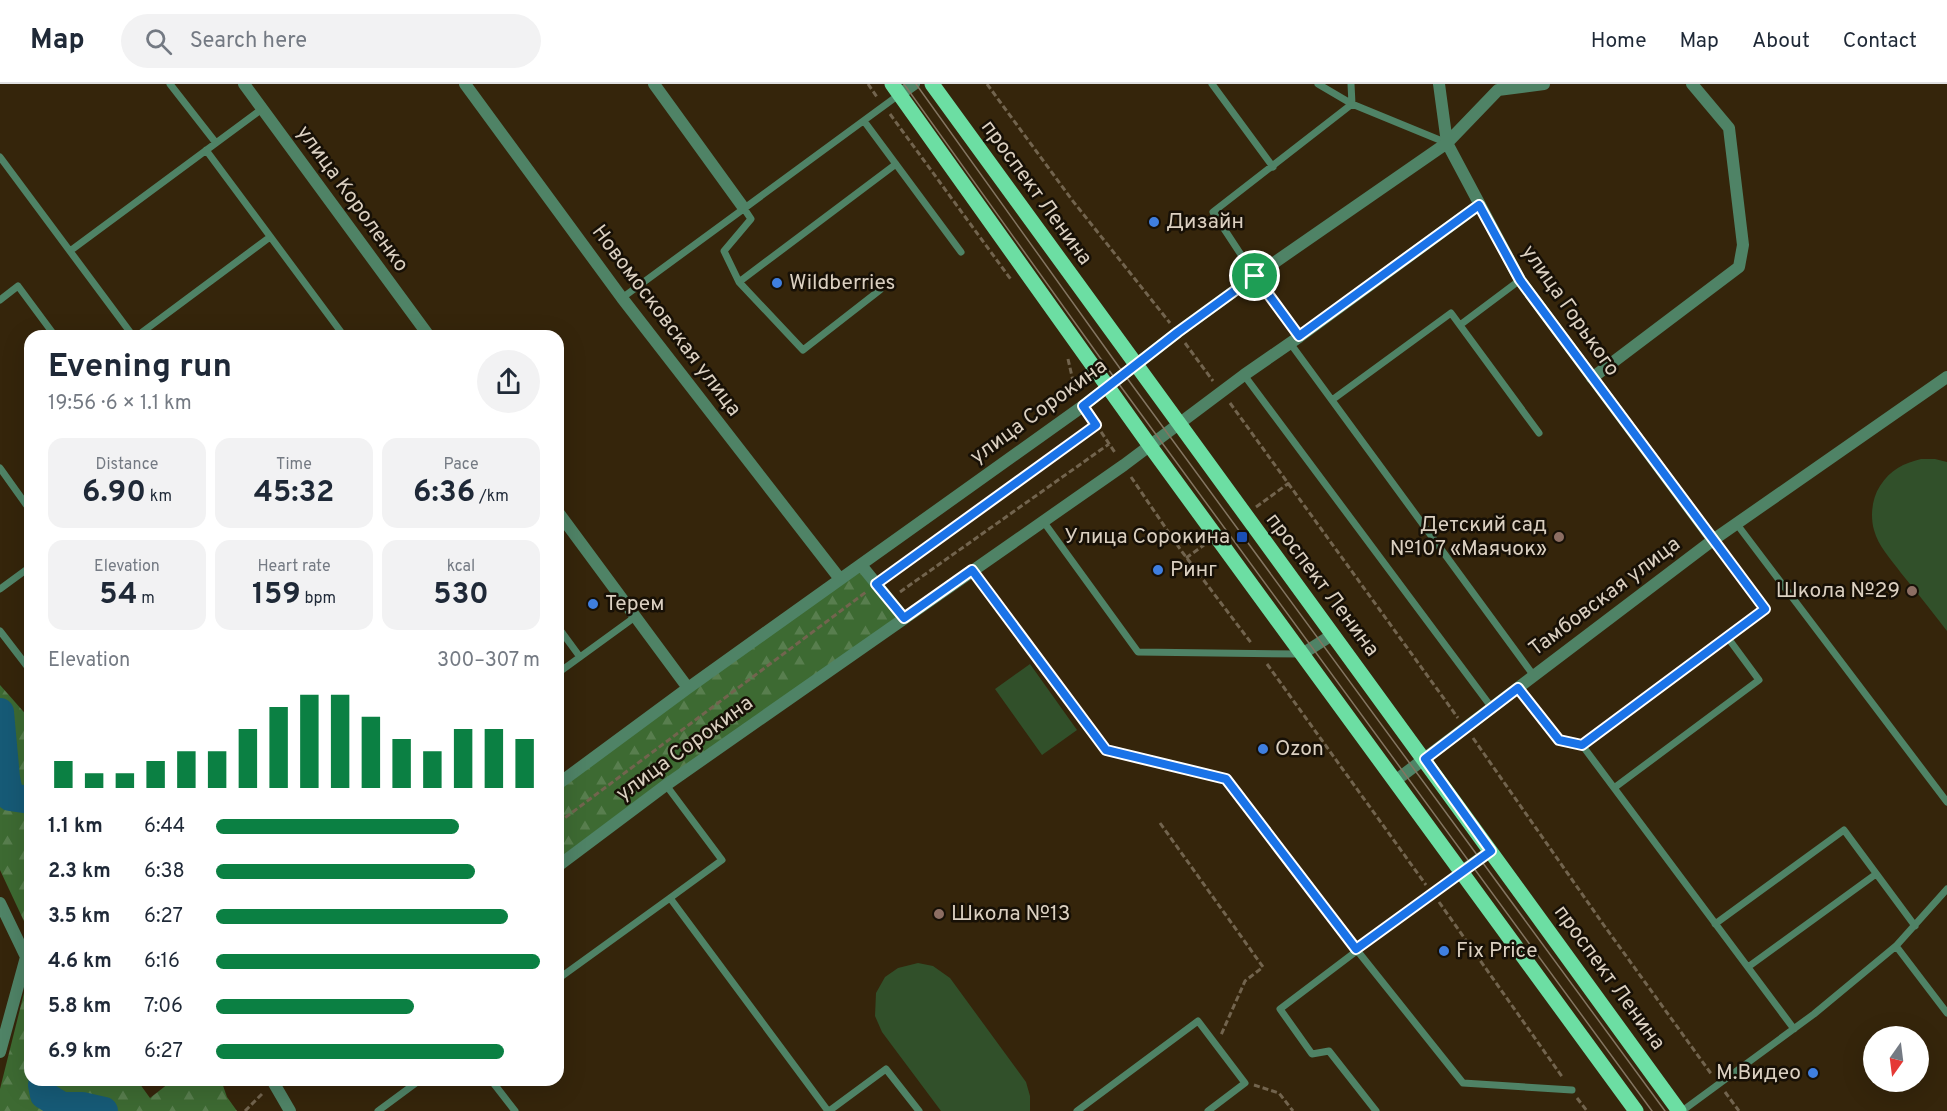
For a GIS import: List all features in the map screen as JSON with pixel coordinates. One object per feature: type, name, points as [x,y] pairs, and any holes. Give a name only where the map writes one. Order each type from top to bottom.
[{"type":"main road","name":"проспект Ленина","points":[[932,84],[1177,425],[1425,759],[1681,1111]]},
{"type":"main road","points":[[896,89],[1107,387],[1636,1111]]},
{"type":"street","name":"улица Короленко","points":[[244,84],[425,330]]},
{"type":"street","name":"Новомосковская улица","points":[[465,84],[622,298],[840,579]]},
{"type":"street","points":[[654,84],[743,207]]},
{"type":"street","points":[[896,89],[914,84]]},
{"type":"street","name":"улица Горького","points":[[1439,84],[1447,143],[1520,280],[1713,540]]},
{"type":"street","name":"улица Сорокина","points":[[564,780],[688,688],[1083,406],[1255,276],[1447,143],[1498,87],[1544,84]]},
{"type":"street","points":[[1592,378],[1739,267],[1743,245],[1729,128],[1692,84]]},
{"type":"street","name":"улица Сорокина","points":[[564,862],[666,785],[1124,465],[1221,391],[1295,340],[1479,205]]},
{"type":"street","name":"Тамбовская улица","points":[[1395,781],[1736,523],[1947,377]]},
{"type":"street","points":[[564,520],[688,688]]},
{"type":"street","points":[[861,565],[904,618]]},
{"type":"street","points":[[1302,654],[1332,635]]},
{"type":"street","points":[[1461,872],[1491,851]]},
{"type":"street","points":[[0,903],[24,953]]},
{"type":"street","points":[[0,1052],[24,964]]},
{"type":"street","points":[[277,1086],[290,1111]]},
{"type":"lane","points":[[170,84],[216,143]]},
{"type":"lane","points":[[1212,84],[1273,167]]},
{"type":"lane","points":[[1317,84],[1352,104],[1447,143]]},
{"type":"lane","points":[[1351,84],[1352,104]]},
{"type":"lane","points":[[622,298],[743,207],[776,186],[884,106],[896,89]]},
{"type":"lane","points":[[1255,276],[1213,212],[1352,104]]},
{"type":"lane","points":[[70,251],[262,109]]},
{"type":"lane","points":[[864,121],[961,252]]},
{"type":"lane","points":[[206,150],[340,330]]},
{"type":"lane","points":[[0,157],[130,330]]},
{"type":"lane","points":[[739,282],[896,164]]},
{"type":"lane","points":[[743,207],[751,219],[724,251],[739,282],[803,350],[880,290]]},
{"type":"lane","points":[[143,330],[270,237]]},
{"type":"lane","points":[[1460,325],[1520,280]]},
{"type":"lane","points":[[0,300],[18,286],[51,330]]},
{"type":"lane","points":[[1332,400],[1451,313],[1539,433]]},
{"type":"lane","points":[[1295,340],[1332,400],[1534,676]]},
{"type":"lane","points":[[1244,375],[1492,708]]},
{"type":"lane","points":[[0,468],[24,502]]},
{"type":"lane","points":[[1043,521],[1138,652],[1302,654]]},
{"type":"lane","points":[[1736,523],[1947,802]]},
{"type":"lane","points":[[1582,745],[1765,609],[1713,540]]},
{"type":"lane","points":[[972,570],[1106,750],[1226,779],[1356,949],[1463,1083],[1572,1090]]},
{"type":"lane","points":[[0,590],[24,572]]},
{"type":"lane","points":[[564,669],[635,616]]},
{"type":"lane","points":[[0,631],[24,661]]},
{"type":"lane","points":[[564,635],[580,657]]},
{"type":"lane","points":[[1614,788],[1759,680],[1728,638]]},
{"type":"lane","points":[[1518,688],[1559,740],[1582,745],[1794,1029]]},
{"type":"lane","points":[[564,975],[722,860],[666,785]]},
{"type":"lane","points":[[1715,924],[1844,830],[1915,926]]},
{"type":"lane","points":[[1376,1111],[1329,1051],[1312,1054],[1280,1009],[1356,949],[1461,872]]},
{"type":"lane","points":[[1748,967],[1876,874]]},
{"type":"lane","points":[[1681,1111],[1720,1085],[1794,1029],[1896,946],[1947,890]]},
{"type":"lane","points":[[670,898],[828,1111],[886,1069],[919,1111]]},
{"type":"lane","points":[[1896,946],[1947,1013]]},
{"type":"lane","points":[[1077,1111],[1198,1021],[1245,1083],[1208,1111]]},
{"type":"lane","points":[[378,1111],[412,1086]]},
{"type":"lane","points":[[496,1086],[515,1111]]},
{"type":"path","points":[[868,84],[1013,283]]},
{"type":"path","points":[[987,84],[1072,200],[1178,332],[1739,1111]]},
{"type":"path","points":[[1255,276],[1295,340]]},
{"type":"path","points":[[1068,358],[1075,391],[1083,406],[1180,549],[1259,653],[1587,1111]]},
{"type":"path","points":[[564,818],[876,584],[1096,425]]},
{"type":"path","points":[[889,600],[1108,444]]},
{"type":"path","points":[[1160,824],[1263,967],[1245,981],[1216,1046]]},
{"type":"path","points":[[1245,1083],[1279,1093],[1293,1111]]},
{"type":"path","points":[[245,1111],[269,1086]]},
{"type":"green space","points":[[1921,459],[1947,462],[1947,631],[1885,552],[1873,525],[1874,502],[1877,491],[1884,480],[1898,468]]},
{"type":"green space","points":[[861,565],[904,618],[564,862],[564,780]]},
{"type":"green space","points":[[1030,664],[1077,730],[1042,755],[995,689]]},
{"type":"green space","points":[[0,685],[24,712],[24,921],[0,870]]},
{"type":"green space","points":[[918,963],[933,966],[950,978],[1026,1082],[1030,1096],[1030,1111],[941,1111],[882,1032],[875,1016],[876,993],[885,977],[898,968]]},
{"type":"green space","points":[[24,993],[24,1086],[141,1086],[150,1098],[165,1086],[223,1086],[227,1097],[237,1111],[0,1111],[0,1089]]},
{"type":"waterway","points":[[0,712],[10,797],[24,799]]},
{"type":"waterway","points":[[42,1086],[44,1095],[62,1106],[82,1106],[104,1111]]},
{"type":"tram line","points":[[904,84],[1116,380],[1652,1111]]},
{"type":"tram line","points":[[916,84],[1124,374],[1665,1111]]},
{"type":"place","name":"Дизайн","points":[[1154,222]]},
{"type":"place","name":"Wildberries","points":[[777,283]]},
{"type":"place","name":"Улица Сорокина","points":[[1242,537]]},
{"type":"place","name":"Детский сад №107 «Маячок»","points":[[1559,537]]},
{"type":"place","name":"Ринг","points":[[1158,570]]},
{"type":"place","name":"Школа №29","points":[[1912,591]]},
{"type":"place","name":"Терем","points":[[593,604]]},
{"type":"place","name":"Ozon","points":[[1263,749]]},
{"type":"place","name":"Школа №13","points":[[939,914]]},
{"type":"place","name":"Fix Price","points":[[1444,951]]},
{"type":"place","name":"М.Видео","points":[[1813,1073]]},
{"type":"route","points":[[1479,205],[1520,280],[1765,609],[1582,745],[1559,740],[1518,688],[1425,759],[1491,851],[1356,949],[1226,779],[1106,750],[972,570],[904,618],[876,584],[1096,425],[1083,406],[1255,276],[1299,336],[1479,205]]}]
